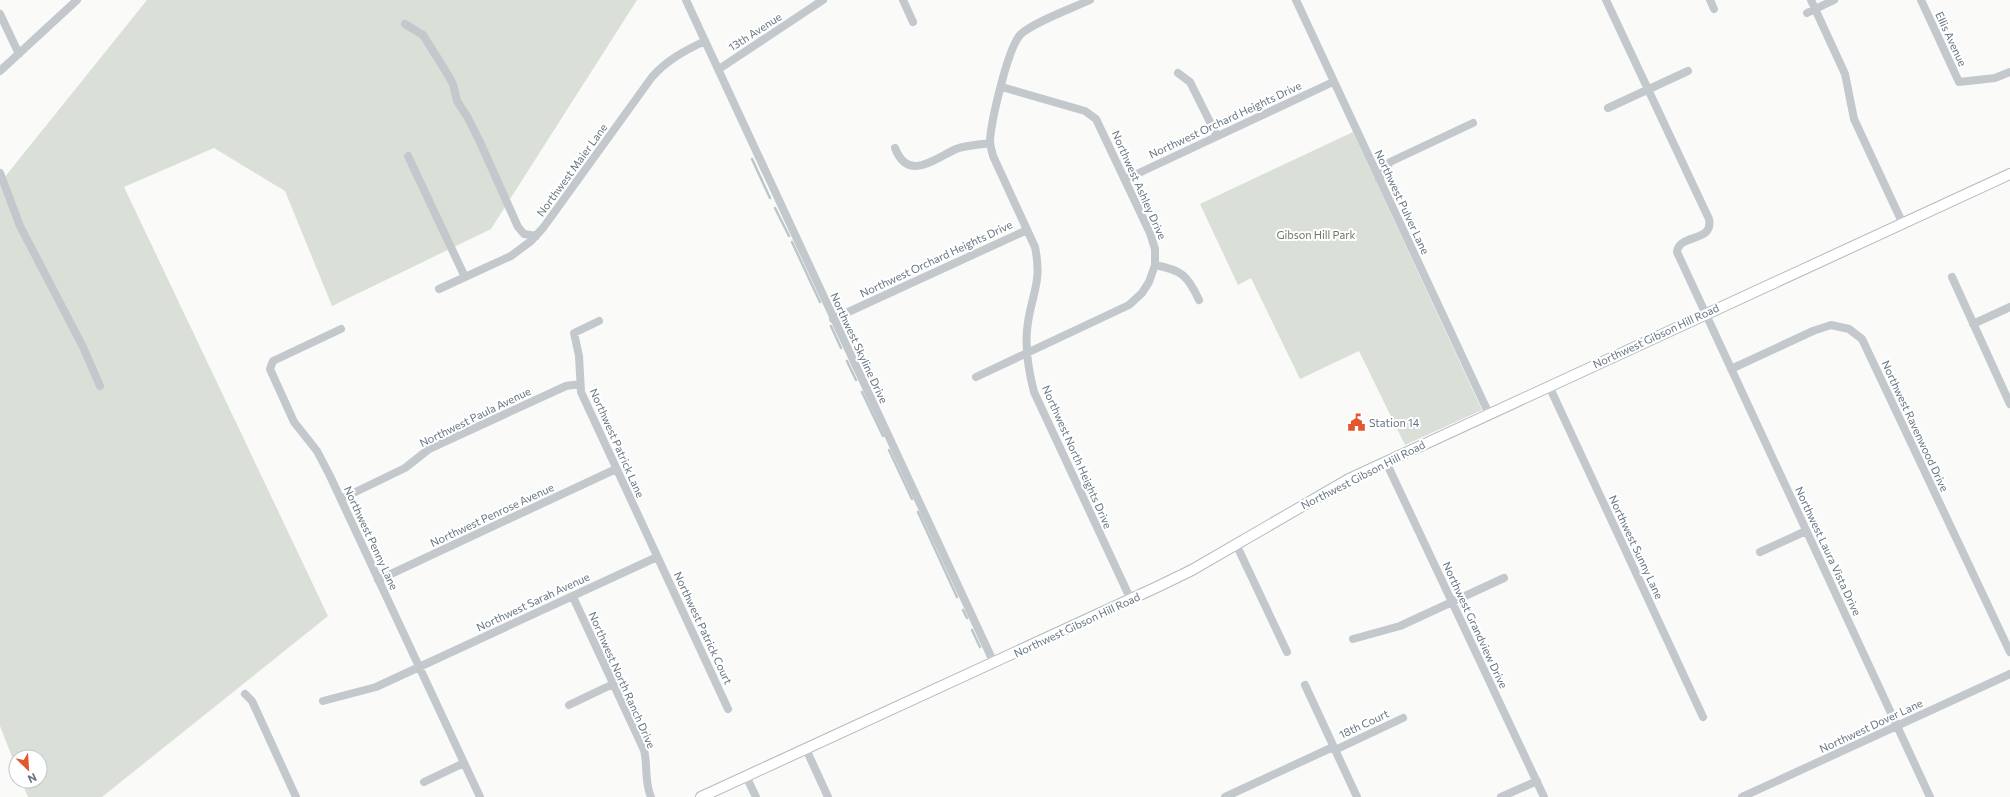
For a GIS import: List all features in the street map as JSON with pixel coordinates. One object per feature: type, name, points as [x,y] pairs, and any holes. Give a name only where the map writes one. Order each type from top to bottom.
[{"type":"main road","name":"Northwest Gibson Hill Road","points":[[702,797],[1192,570],[1319,495],[1386,462],[1902,222],[2010,174]]},
{"type":"street","points":[[0,71],[77,0]]},
{"type":"street","name":"Northwest Skyline Drive","points":[[686,0],[994,663]]},
{"type":"street","name":"13th Avenue","points":[[718,69],[824,0]]},
{"type":"street","points":[[903,0],[913,22]]},
{"type":"street","name":"Northwest North Heights Drive","points":[[1090,0],[1030,28],[1017,38],[1012,46],[993,122],[990,144],[993,156],[1035,247],[1039,271],[1038,283],[1027,324],[1027,353],[1029,372],[1039,404],[1130,600]]},
{"type":"street","name":"Northwest Pulver Lane","points":[[1296,0],[1489,414]]},
{"type":"street","points":[[1606,0],[1647,90]]},
{"type":"street","points":[[1710,0],[1714,10]]},
{"type":"street","points":[[1811,0],[1845,74],[1854,119],[1902,222]]},
{"type":"street","points":[[1807,13],[1834,0]]},
{"type":"street","name":"Ellis Avenue","points":[[1921,0],[1959,82],[1996,78],[2010,72]]},
{"type":"street","points":[[0,14],[19,54]]},
{"type":"street","points":[[405,24],[422,35],[437,55],[453,84],[457,101],[468,118],[480,142],[518,227],[524,234],[536,236]]},
{"type":"street","name":"Northwest Maier Lane","points":[[438,289],[511,256],[536,236],[586,170],[652,77],[671,59],[694,45],[705,41]]},
{"type":"street","points":[[1608,108],[1688,71]]},
{"type":"street","points":[[1178,73],[1190,82],[1217,136]]},
{"type":"street","name":"Northwest Orchard Heights Drive","points":[[1126,179],[1334,82]]},
{"type":"street","name":"Northwest Ashley Drive","points":[[976,377],[1135,300],[1149,282],[1155,265],[1155,249],[1150,233],[1100,126],[1090,113],[1002,86]]},
{"type":"street","name":"Northwest Laura Vista Drive","points":[[1647,90],[1709,219],[1710,226],[1708,231],[1682,243],[1677,252],[1930,797]]},
{"type":"street","points":[[1379,179],[1390,162],[1473,123]]},
{"type":"street","points":[[895,148],[901,162],[912,167],[926,164],[958,149],[990,144]]},
{"type":"street","points":[[408,156],[465,277]]},
{"type":"street","points":[[0,173],[20,226],[83,347],[100,386]]},
{"type":"street","name":"Northwest Orchard Heights Drive","points":[[833,319],[1027,230]]},
{"type":"street","points":[[1155,265],[1170,268],[1183,274],[1192,286],[1199,300]]},
{"type":"street","points":[[1952,277],[2010,404]]},
{"type":"street","points":[[1973,324],[2010,307]]},
{"type":"street","name":"Northwest Patrick Lane","points":[[599,321],[574,333],[579,356],[580,384],[584,402],[657,557]]},
{"type":"street","name":"Northwest Ravenwood Drive","points":[[1731,369],[1813,331],[1831,325],[1849,329],[1862,339],[2010,652]]},
{"type":"street","name":"Northwest Penny Lane","points":[[341,329],[273,361],[270,369],[294,422],[318,451],[480,797]]},
{"type":"street","name":"Northwest Paula Avenue","points":[[341,499],[406,468],[429,449],[566,386],[580,384]]},
{"type":"street","name":"Northwest Sunny Lane","points":[[1549,386],[1703,716]]},
{"type":"street","name":"Northwest Grandview Drive","points":[[1386,462],[1544,797]]},
{"type":"street","name":"Northwest Penrose Avenue","points":[[378,580],[616,470]]},
{"type":"street","points":[[1760,552],[1806,531]]},
{"type":"street","points":[[1236,544],[1287,652]]},
{"type":"street","name":"Northwest Sarah Avenue","points":[[323,701],[376,687],[657,557]]},
{"type":"street","name":"Northwest Patrick Court","points":[[657,557],[728,709]]},
{"type":"street","points":[[1353,639],[1400,626],[1504,578]]},
{"type":"street","name":"Northwest North Ranch Drive","points":[[573,597],[644,750],[646,760],[646,779],[651,797]]},
{"type":"street","name":"Northwest Dover Lane","points":[[1742,797],[2010,674]]},
{"type":"street","points":[[569,705],[613,684]]},
{"type":"street","points":[[1305,686],[1357,797]]},
{"type":"street","points":[[245,694],[252,701],[296,797]]},
{"type":"street","name":"18th Court","points":[[1225,797],[1403,718]]},
{"type":"street","points":[[806,749],[828,797]]},
{"type":"street","points":[[424,782],[464,763]]},
{"type":"street","points":[[746,776],[756,797]]},
{"type":"street","points":[[1501,797],[1537,781]]},
{"type":"green space","points":[[147,0],[637,0],[491,229],[332,306],[285,191],[214,148],[124,187],[328,616],[102,797],[28,797],[24,789],[48,789],[48,749],[9,749],[0,726],[0,183]]},
{"type":"green space","name":"Gibson Hill Park","points":[[1353,132],[1482,410],[1405,445],[1359,351],[1300,379],[1251,278],[1238,285],[1200,204]]},
{"type":"waterway","points":[[752,159],[770,198]]},
{"type":"waterway","points":[[775,208],[789,236]]},
{"type":"waterway","points":[[792,242],[820,302]]},
{"type":"waterway","points":[[831,326],[841,348]]},
{"type":"waterway","points":[[847,361],[856,380]]},
{"type":"waterway","points":[[862,392],[883,436]]},
{"type":"waterway","points":[[889,450],[912,499]]},
{"type":"waterway","points":[[918,512],[957,597]]},
{"type":"waterway","points":[[963,610],[967,618]]},
{"type":"waterway","points":[[972,630],[980,647]]},
{"type":"place","name":"Station 14","points":[[1356,423]]}]
